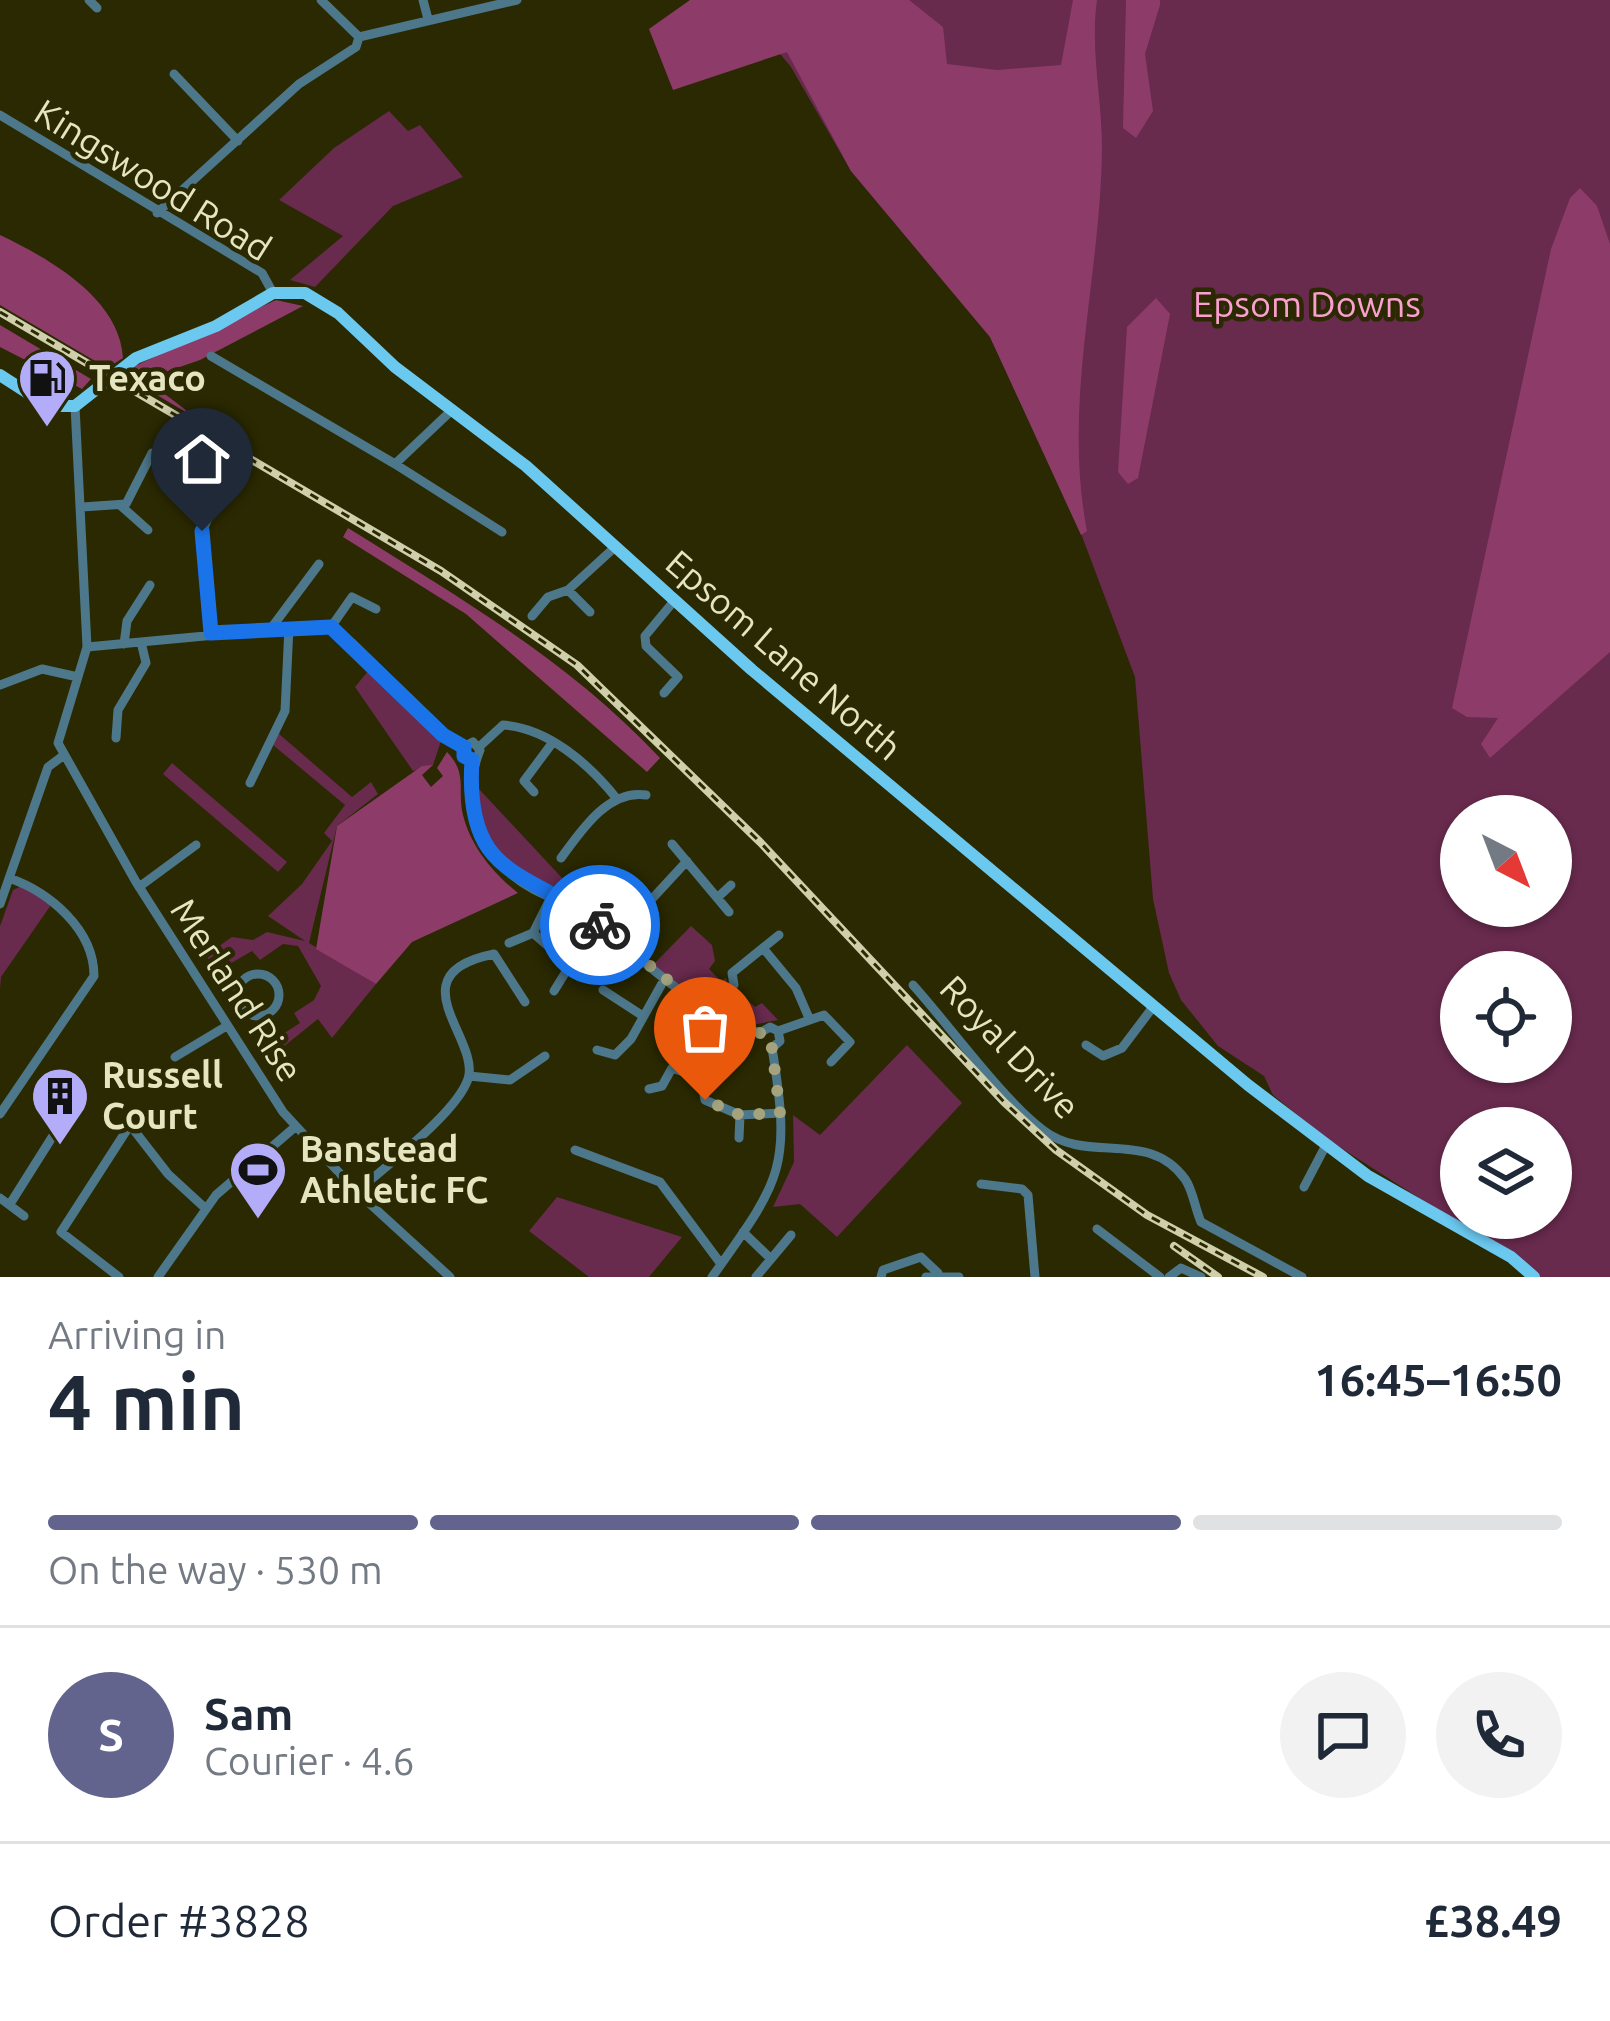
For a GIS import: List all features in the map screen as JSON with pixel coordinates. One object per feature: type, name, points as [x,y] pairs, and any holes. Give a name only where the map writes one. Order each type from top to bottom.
[{"type":"main road","points":[[0,375],[48,406],[75,406],[136,358],[216,326],[274,293]]},
{"type":"main road","name":"Epsom Lane North","points":[[274,293],[305,293],[338,313],[395,368],[526,466],[674,602],[1153,1007],[1326,1145],[1383,1185],[1511,1257],[1534,1277]]},
{"type":"street","points":[[321,0],[359,37]]},
{"type":"street","points":[[423,0],[428,19]]},
{"type":"street","points":[[359,37],[517,0]]},
{"type":"street","points":[[157,212],[299,83],[356,47],[359,37]]},
{"type":"street","points":[[174,74],[238,141]]},
{"type":"street","name":"Kingswood Road","points":[[0,115],[262,273],[274,293]]},
{"type":"street","points":[[211,356],[502,532]]},
{"type":"street","points":[[0,904],[48,767],[64,755],[59,731],[88,647],[75,406]]},
{"type":"street","points":[[395,464],[452,410]]},
{"type":"street","points":[[121,506],[152,453]]},
{"type":"street","points":[[211,633],[202,531],[232,470]]},
{"type":"street","points":[[82,507],[121,506],[144,526]]},
{"type":"street","points":[[532,616],[548,597],[568,590],[614,548]]},
{"type":"street","points":[[271,628],[319,564]]},
{"type":"street","points":[[124,644],[127,621],[150,585]]},
{"type":"street","points":[[568,590],[590,612]]},
{"type":"street","points":[[331,627],[352,597],[376,609]]},
{"type":"street","points":[[664,693],[679,677],[646,646],[645,636],[674,602]]},
{"type":"street","points":[[88,647],[271,628],[331,627],[443,735],[464,747]]},
{"type":"street","points":[[250,783],[285,711],[289,628]]},
{"type":"street","points":[[116,738],[118,710],[146,663],[141,642]]},
{"type":"street","points":[[0,685],[42,669],[78,677]]},
{"type":"street","points":[[617,799],[554,742],[530,728],[502,725],[472,760],[470,803],[489,849],[517,879],[577,908],[664,980],[724,1019],[760,1033]]},
{"type":"street","points":[[464,747],[470,742],[479,747]]},
{"type":"street","points":[[534,792],[524,781],[554,742]]},
{"type":"street","points":[[464,747],[464,756],[472,760]]},
{"type":"street","name":"Merland Rise","points":[[64,755],[222,1023],[295,1127],[450,1277]]},
{"type":"street","points":[[561,858],[585,825],[617,799],[646,795]]},
{"type":"street","points":[[672,844],[729,912]]},
{"type":"street","points":[[139,886],[196,845]]},
{"type":"street","points":[[615,939],[687,861]]},
{"type":"street","points":[[0,1114],[94,976],[89,953],[57,902],[9,878]]},
{"type":"street","points":[[717,898],[731,885]]},
{"type":"street","points":[[509,944],[533,933],[551,897]]},
{"type":"street","points":[[533,933],[570,965]]},
{"type":"street","points":[[734,985],[732,973],[779,934]]},
{"type":"street","points":[[763,948],[796,988],[809,1018]]},
{"type":"street","points":[[357,1192],[444,1110],[469,1076],[467,1053],[445,1003],[445,987],[459,970],[494,954],[525,1003]]},
{"type":"street","points":[[554,991],[570,965],[586,958]]},
{"type":"street","points":[[257,971],[265,974],[281,1001],[277,1009],[259,1019],[244,1006],[235,990],[238,982],[257,971]]},
{"type":"street","points":[[598,1050],[615,1055],[664,980]]},
{"type":"street","name":"Royal Drive","points":[[913,985],[1040,1128],[1080,1149],[1142,1147],[1158,1155],[1186,1180],[1201,1222],[1302,1277]]},
{"type":"street","points":[[603,990],[643,1016]]},
{"type":"street","points":[[175,1057],[244,1006]]},
{"type":"street","points":[[1086,1045],[1103,1056],[1116,1053],[1153,1007]]},
{"type":"street","points":[[760,1033],[824,1015],[850,1042],[831,1062]]},
{"type":"street","points":[[772,1048],[780,1041],[778,1031]]},
{"type":"street","points":[[760,1033],[763,1045],[772,1048]]},
{"type":"street","points":[[712,1277],[774,1185],[781,1165],[772,1048]]},
{"type":"street","points":[[469,1076],[510,1080],[545,1056]]},
{"type":"street","points":[[711,1058],[701,1078],[705,1100],[740,1115],[780,1113]]},
{"type":"street","points":[[649,1088],[662,1086],[672,1068],[701,1078]]},
{"type":"street","points":[[739,1138],[740,1115]]},
{"type":"street","points":[[115,1117],[130,1125],[168,1174],[206,1208]]},
{"type":"street","points":[[119,1277],[61,1232],[130,1125]]},
{"type":"street","points":[[158,1277],[206,1208],[295,1127]]},
{"type":"street","points":[[24,1216],[5,1201],[56,1131]]},
{"type":"street","points":[[1304,1187],[1326,1145]]},
{"type":"street","points":[[597,1158],[602,1146]]},
{"type":"street","points":[[575,1150],[660,1182],[721,1264]]},
{"type":"street","points":[[981,1184],[1022,1189],[1028,1195],[1035,1277]]},
{"type":"street","points":[[1097,1229],[1160,1277]]},
{"type":"street","points":[[743,1232],[771,1258]]},
{"type":"street","points":[[756,1277],[791,1235]]},
{"type":"street","points":[[881,1277],[884,1270],[921,1257],[932,1275],[959,1277]]},
{"type":"street","points":[[1169,1277],[1181,1268],[1201,1277]]},
{"type":"green space","name":"Epsom Downs","points":[[735,0],[1610,0],[1610,1277],[1532,1277],[1483,1239],[1572,1239],[1572,1107],[1440,1107],[1440,1211],[1324,1137],[1273,1095],[1264,1076],[1218,1046],[1181,1000],[1169,973],[1153,899],[1135,677],[1071,507],[990,337],[851,171],[791,67]]},
{"type":"green space","points":[[389,111],[408,131],[420,125],[463,177],[393,206],[315,287],[290,280],[343,236],[279,200],[334,148]]},
{"type":"green space","points":[[373,665],[443,735],[433,765],[413,771],[355,687]]},
{"type":"green space","points":[[278,733],[352,797],[371,782],[378,794],[337,826],[309,943],[376,984],[332,1038],[318,1019],[267,1060],[261,1048],[300,1023],[294,1013],[314,1000],[321,986],[298,946],[283,944],[260,960],[252,951],[216,972],[206,955],[232,937],[253,940],[267,932],[305,941],[268,916],[302,884],[332,841],[324,833],[345,805],[273,745]]},
{"type":"green space","points":[[172,763],[287,862],[278,872],[163,774]]},
{"type":"green space","points":[[479,789],[563,879],[560,892],[528,878],[500,854],[482,823]]},
{"type":"green space","points":[[26,884],[51,905],[1,977],[0,989],[0,926],[13,890]]},
{"type":"green space","points":[[691,926],[712,945],[715,961],[709,969],[721,981],[726,978],[729,996],[744,997],[755,1007],[762,1003],[778,1020],[742,1027],[650,968]]},
{"type":"green space","points":[[907,1045],[962,1103],[837,1237],[800,1204],[773,1207],[794,1162],[793,1115],[820,1135]]},
{"type":"green space","points":[[557,1197],[682,1237],[649,1277],[589,1277],[529,1231]]},
{"type":"shaded area","points":[[690,0],[909,0],[943,27],[947,64],[997,70],[1061,65],[1073,0],[1097,0],[1100,196],[1079,435],[1087,531],[1081,535],[990,337],[851,171],[787,52],[673,90],[649,29]]},
{"type":"shaded area","points":[[1126,0],[1160,0],[1145,54],[1153,111],[1136,138],[1123,128]]},
{"type":"shaded area","points":[[1580,188],[1597,206],[1610,244],[1610,652],[1490,758],[1481,744],[1498,718],[1467,717],[1452,708],[1551,249],[1570,198]]},
{"type":"shaded area","points":[[0,235],[59,268],[95,299],[119,336],[123,358],[107,368],[0,305]]},
{"type":"shaded area","points":[[1156,298],[1170,314],[1138,478],[1128,484],[1118,472],[1127,327]]},
{"type":"shaded area","points":[[276,300],[303,306],[200,360],[145,379],[199,420],[120,373]]},
{"type":"shaded area","points":[[0,325],[91,379],[82,389],[0,347]]},
{"type":"shaded area","points":[[348,528],[551,661],[660,758],[647,772],[466,614],[343,537]]},
{"type":"shaded area","points":[[447,752],[460,775],[463,815],[471,838],[518,893],[412,942],[376,984],[316,949],[337,826],[422,766],[433,765],[422,775],[431,787],[443,776],[437,768]]},
{"type":"railway","points":[[0,312],[441,571],[577,665],[760,842],[1004,1102],[1056,1150],[1147,1215],[1263,1277]]},
{"type":"railway","points":[[1174,1246],[1218,1277]]},
{"type":"way so far","points":[[600,925],[664,980],[724,1019],[760,1033],[763,1045],[772,1048],[780,1113],[740,1115],[705,1100]]},
{"type":"place","name":"Texaco","points":[[47,429]]},
{"type":"place","name":"Russell Court","points":[[60,1147]]},
{"type":"place","name":"Banstead Athletic FC","points":[[258,1221]]},
{"type":"route","points":[[202,531],[211,633],[324,625],[341,633],[443,735],[464,747],[464,756],[472,760],[470,803],[477,827],[502,865],[517,879],[577,908],[600,925]]}]
